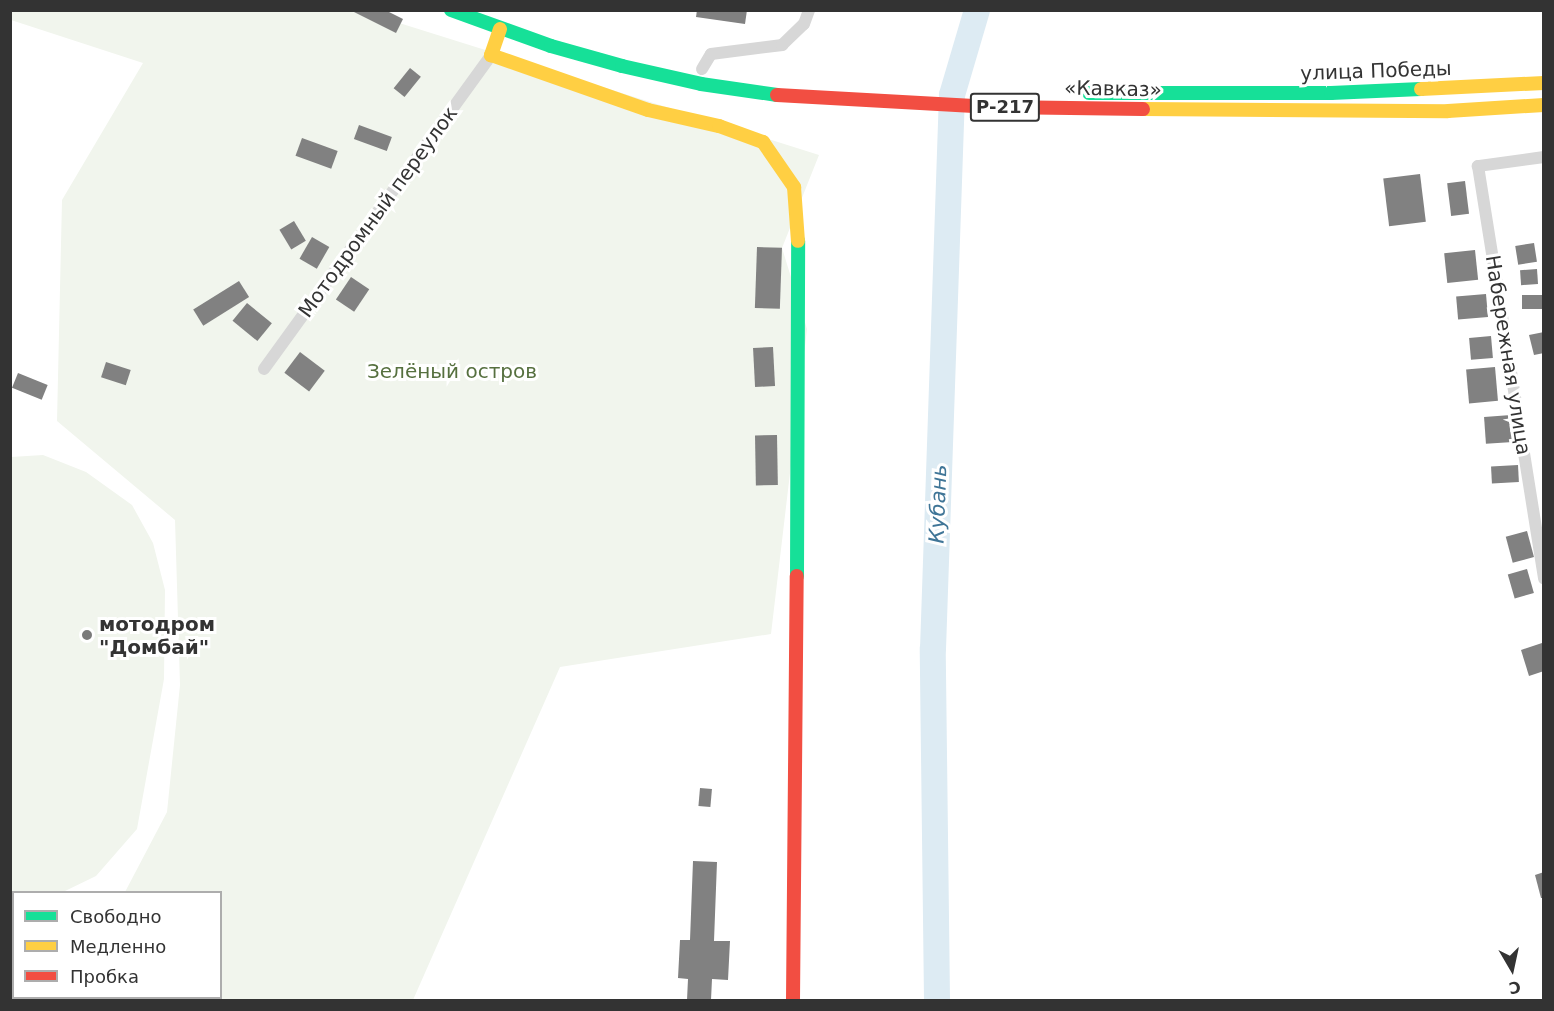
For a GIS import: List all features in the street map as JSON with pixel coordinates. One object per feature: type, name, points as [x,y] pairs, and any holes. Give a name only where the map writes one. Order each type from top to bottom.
[{"type":"main road","name":"Р-217","points":[[451,10],[500,29],[644,71],[701,84],[969,91]]},
{"type":"main road","points":[[493,10],[531,23]]},
{"type":"main road","points":[[500,29],[491,55],[648,110],[719,126],[763,142],[794,188],[800,274],[793,1000]]},
{"type":"main road","name":"улица Победы","points":[[1210,93],[1342,92],[1544,83]]},
{"type":"main road","name":"«Кавказ»","points":[[793,87],[992,107],[1215,110]]},
{"type":"main road","name":"«Кавказ»","points":[[1071,93],[1210,93]]},
{"type":"main road","name":"улица Победы","points":[[1215,110],[1448,111],[1544,105]]},
{"type":"street","points":[[701,69],[711,54],[782,45],[804,24],[809,10]]},
{"type":"street","name":"Мотодромный переулок","points":[[264,369],[491,55]]},
{"type":"street","name":"Набережная улица","points":[[1544,157],[1478,166],[1544,579]]},
{"type":"green space","name":"Зелёный остров","points":[[11,10],[361,11],[819,155],[782,248],[807,329],[771,634],[560,667],[413,1000],[81,1000],[222,999],[222,891],[126,891],[167,812],[180,685],[175,520],[57,421],[62,200],[143,63],[11,20]]},
{"type":"green space","name":"мотодром \"Домбай\"","points":[[43,455],[86,472],[132,505],[153,543],[165,590],[164,679],[137,829],[96,876],[65,891],[12,891],[12,903],[11,903],[11,457]]},
{"type":"building","points":[[350,10],[385,10],[403,19],[396,33]]},
{"type":"building","points":[[697,10],[747,10],[745,24],[696,17]]},
{"type":"building","points":[[410,68],[421,77],[405,97],[394,88]]},
{"type":"building","points":[[359,125],[392,137],[387,151],[354,139]]},
{"type":"building","points":[[302,138],[338,151],[331,169],[296,156]]},
{"type":"building","points":[[1420,174],[1426,222],[1389,226],[1383,179]]},
{"type":"building","points":[[1465,181],[1469,214],[1451,216],[1447,183]]},
{"type":"building","points":[[294,221],[306,241],[291,249],[279,230]]},
{"type":"building","points":[[312,237],[329,247],[317,269],[300,259]]},
{"type":"building","points":[[1534,243],[1537,262],[1518,265],[1515,246]]},
{"type":"building","points":[[757,247],[782,248],[780,309],[755,308]]},
{"type":"building","points":[[1475,250],[1478,280],[1447,283],[1444,253]]},
{"type":"building","points":[[1537,269],[1538,284],[1521,285],[1520,270]]},
{"type":"building","points":[[351,277],[369,289],[354,312],[336,299]]},
{"type":"building","points":[[239,281],[249,297],[203,326],[193,310]]},
{"type":"building","points":[[1486,294],[1488,317],[1458,320],[1456,297]]},
{"type":"building","points":[[1522,295],[1544,295],[1544,309],[1522,309]]},
{"type":"building","points":[[247,303],[272,323],[257,341],[233,321]]},
{"type":"building","points":[[1544,332],[1544,353],[1534,355],[1529,335]]},
{"type":"building","points":[[1491,336],[1493,358],[1471,360],[1469,338]]},
{"type":"building","points":[[773,347],[775,386],[755,387],[753,348]]},
{"type":"building","points":[[300,352],[325,371],[309,391],[284,373]]},
{"type":"building","points":[[106,362],[131,370],[126,385],[101,377]]},
{"type":"building","points":[[1495,367],[1498,401],[1469,403],[1466,370]]},
{"type":"building","points":[[18,373],[48,385],[42,400],[12,388]]},
{"type":"building","points":[[1511,415],[1513,442],[1486,444],[1484,417]]},
{"type":"building","points":[[755,435],[777,435],[778,485],[756,485]]},
{"type":"building","points":[[1518,465],[1519,482],[1492,483],[1491,466]]},
{"type":"building","points":[[1527,531],[1534,557],[1513,563],[1506,537]]},
{"type":"building","points":[[1527,569],[1534,593],[1515,599],[1508,575]]},
{"type":"building","points":[[1542,643],[1544,671],[1529,676],[1521,650]]},
{"type":"building","points":[[700,788],[712,789],[710,807],[698,806]]},
{"type":"building","points":[[693,861],[717,862],[714,941],[730,941],[728,980],[712,979],[711,1000],[687,1000],[688,979],[678,978],[680,940],[690,940]]},
{"type":"building","points":[[1544,872],[1544,898],[1541,898],[1535,875]]},
{"type":"building","points":[[10,940],[12,940],[12,975],[10,975]]},
{"type":"waterway","name":"Кубань","points":[[937,1000],[933,649],[952,95],[977,10]]},
{"type":"traffic: fast","points":[[451,10],[551,46],[622,66],[701,84],[777,95]]},
{"type":"traffic: fast","points":[[1089,93],[1331,93],[1421,89]]},
{"type":"traffic: fast","points":[[797,576],[798,241]]},
{"type":"traffic: slow","points":[[500,29],[491,55],[648,110],[719,126],[763,142],[794,187],[798,241]]},
{"type":"traffic: slow","points":[[1421,89],[1544,83]]},
{"type":"traffic: slow","points":[[1143,109],[1448,111],[1544,105]]},
{"type":"traffic: jam","points":[[777,95],[992,107],[1143,109]]},
{"type":"traffic: jam","points":[[793,1000],[797,576]]},
{"type":"place","name":"мотодром \"Домбай\"","points":[[87,635]]}]
